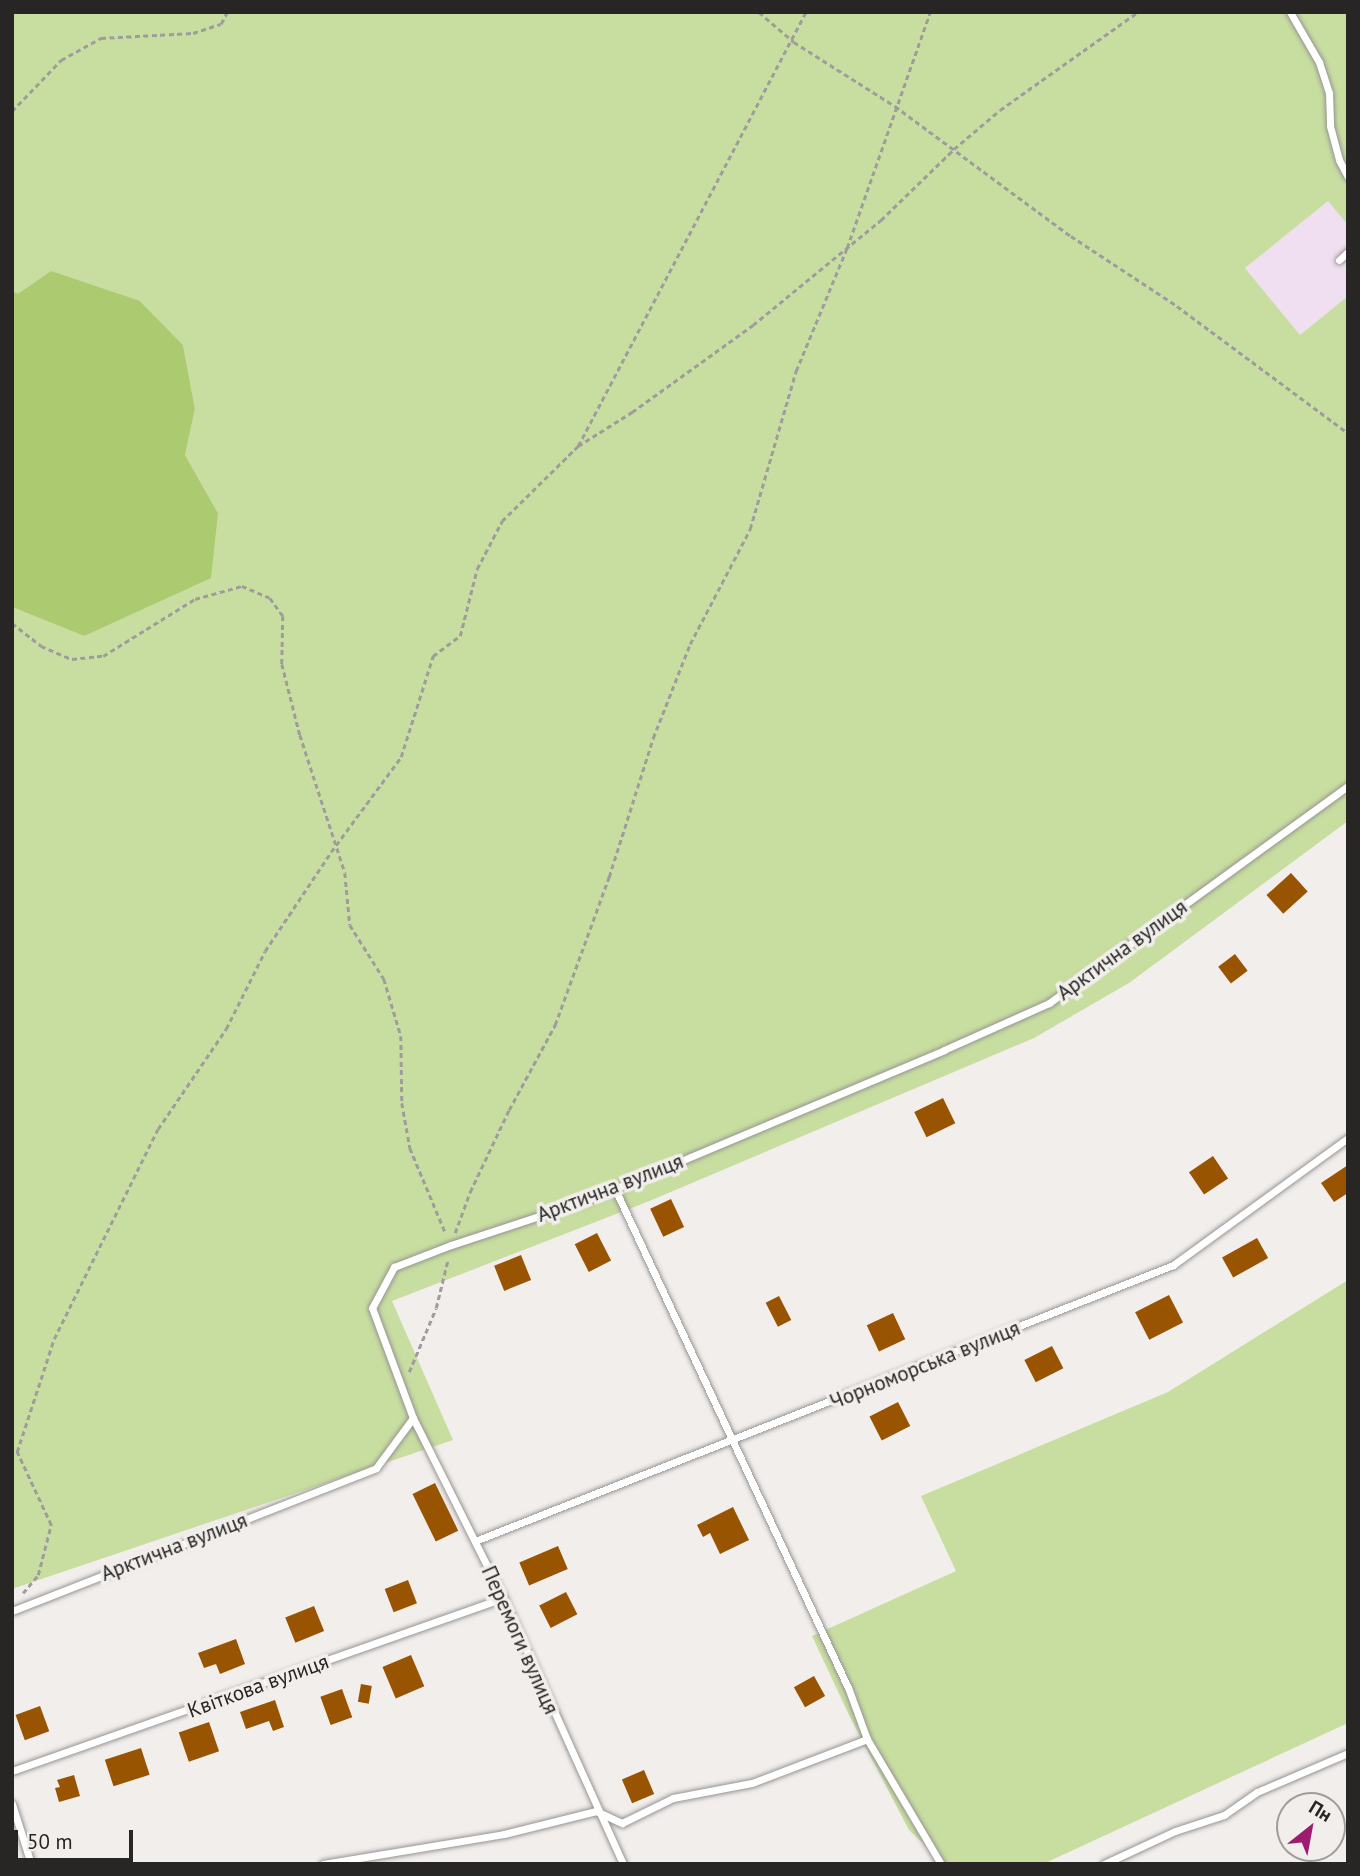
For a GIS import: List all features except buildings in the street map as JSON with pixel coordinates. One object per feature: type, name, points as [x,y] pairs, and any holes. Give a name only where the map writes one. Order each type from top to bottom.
[{"type":"lane","points":[[1290,12],[1319,62],[1329,93],[1330,126],[1339,160],[1348,177]]},
{"type":"lane","points":[[1339,260],[1348,252]]},
{"type":"lane","name":"Арктична вулиця","points":[[12,1611],[376,1468],[412,1418],[372,1308],[394,1267],[615,1189],[1049,1003],[1348,786]]},
{"type":"lane","name":"Чорноморська вулиця","points":[[475,1541],[734,1441],[1173,1265],[1348,1138]]},
{"type":"lane","points":[[615,1189],[849,1690],[867,1739],[941,1864]]},
{"type":"lane","name":"Перемоги вулиця","points":[[412,1418],[503,1598],[596,1811],[623,1864]]},
{"type":"lane","name":"Квіткова вулиця","points":[[12,1771],[503,1598]]},
{"type":"lane","points":[[323,1864],[504,1834],[596,1811],[622,1823],[673,1798],[752,1783],[867,1739]]},
{"type":"lane","points":[[1104,1864],[1175,1831],[1224,1815],[1257,1792],[1348,1753]]},
{"type":"lane","points":[[12,1804],[31,1864]]},
{"type":"path","points":[[12,111],[61,60],[102,38],[193,33],[221,24],[227,12]]},
{"type":"path","points":[[759,12],[794,42],[895,106],[1071,236],[1177,306],[1348,433]]},
{"type":"path","points":[[578,446],[794,42],[806,12]]},
{"type":"path","points":[[401,1391],[436,1308],[451,1245],[470,1192],[503,1122],[555,1025],[609,877],[653,738],[690,644],[750,529],[796,371],[847,248],[930,12]]},
{"type":"path","points":[[21,1596],[38,1575],[51,1525],[17,1452],[54,1339],[158,1129],[226,1029],[265,951],[401,757],[433,656],[460,636],[477,569],[502,520],[578,446],[632,412],[753,325],[881,220],[954,149],[1000,110],[1138,12]]},
{"type":"path","points":[[12,623],[41,646],[72,659],[103,656],[195,599],[242,586],[270,598],[283,616],[282,664],[300,735],[345,873],[350,925],[384,979],[401,1036],[402,1104],[410,1148],[451,1245]]},
{"type":"shaded area","points":[[1328,200],[1348,224],[1348,296],[1300,335],[1245,268]]},
{"type":"green space","points":[[12,12],[1348,12],[1348,225],[1328,201],[1245,268],[1300,335],[1348,296],[1348,821],[1129,983],[1034,1038],[647,1202],[392,1301],[453,1440],[12,1589],[12,607],[84,636],[218,513],[185,455],[195,409],[183,345],[140,301],[18,295],[12,291]]},
{"type":"green space","points":[[51,271],[140,301],[183,345],[195,409],[185,455],[218,513],[211,578],[84,636],[12,607],[12,291],[18,294]]},
{"type":"green space","points":[[1348,1280],[1348,1723],[1043,1864],[945,1864],[909,1830],[849,1715],[812,1636],[956,1571],[921,1496],[1168,1392]]}]
